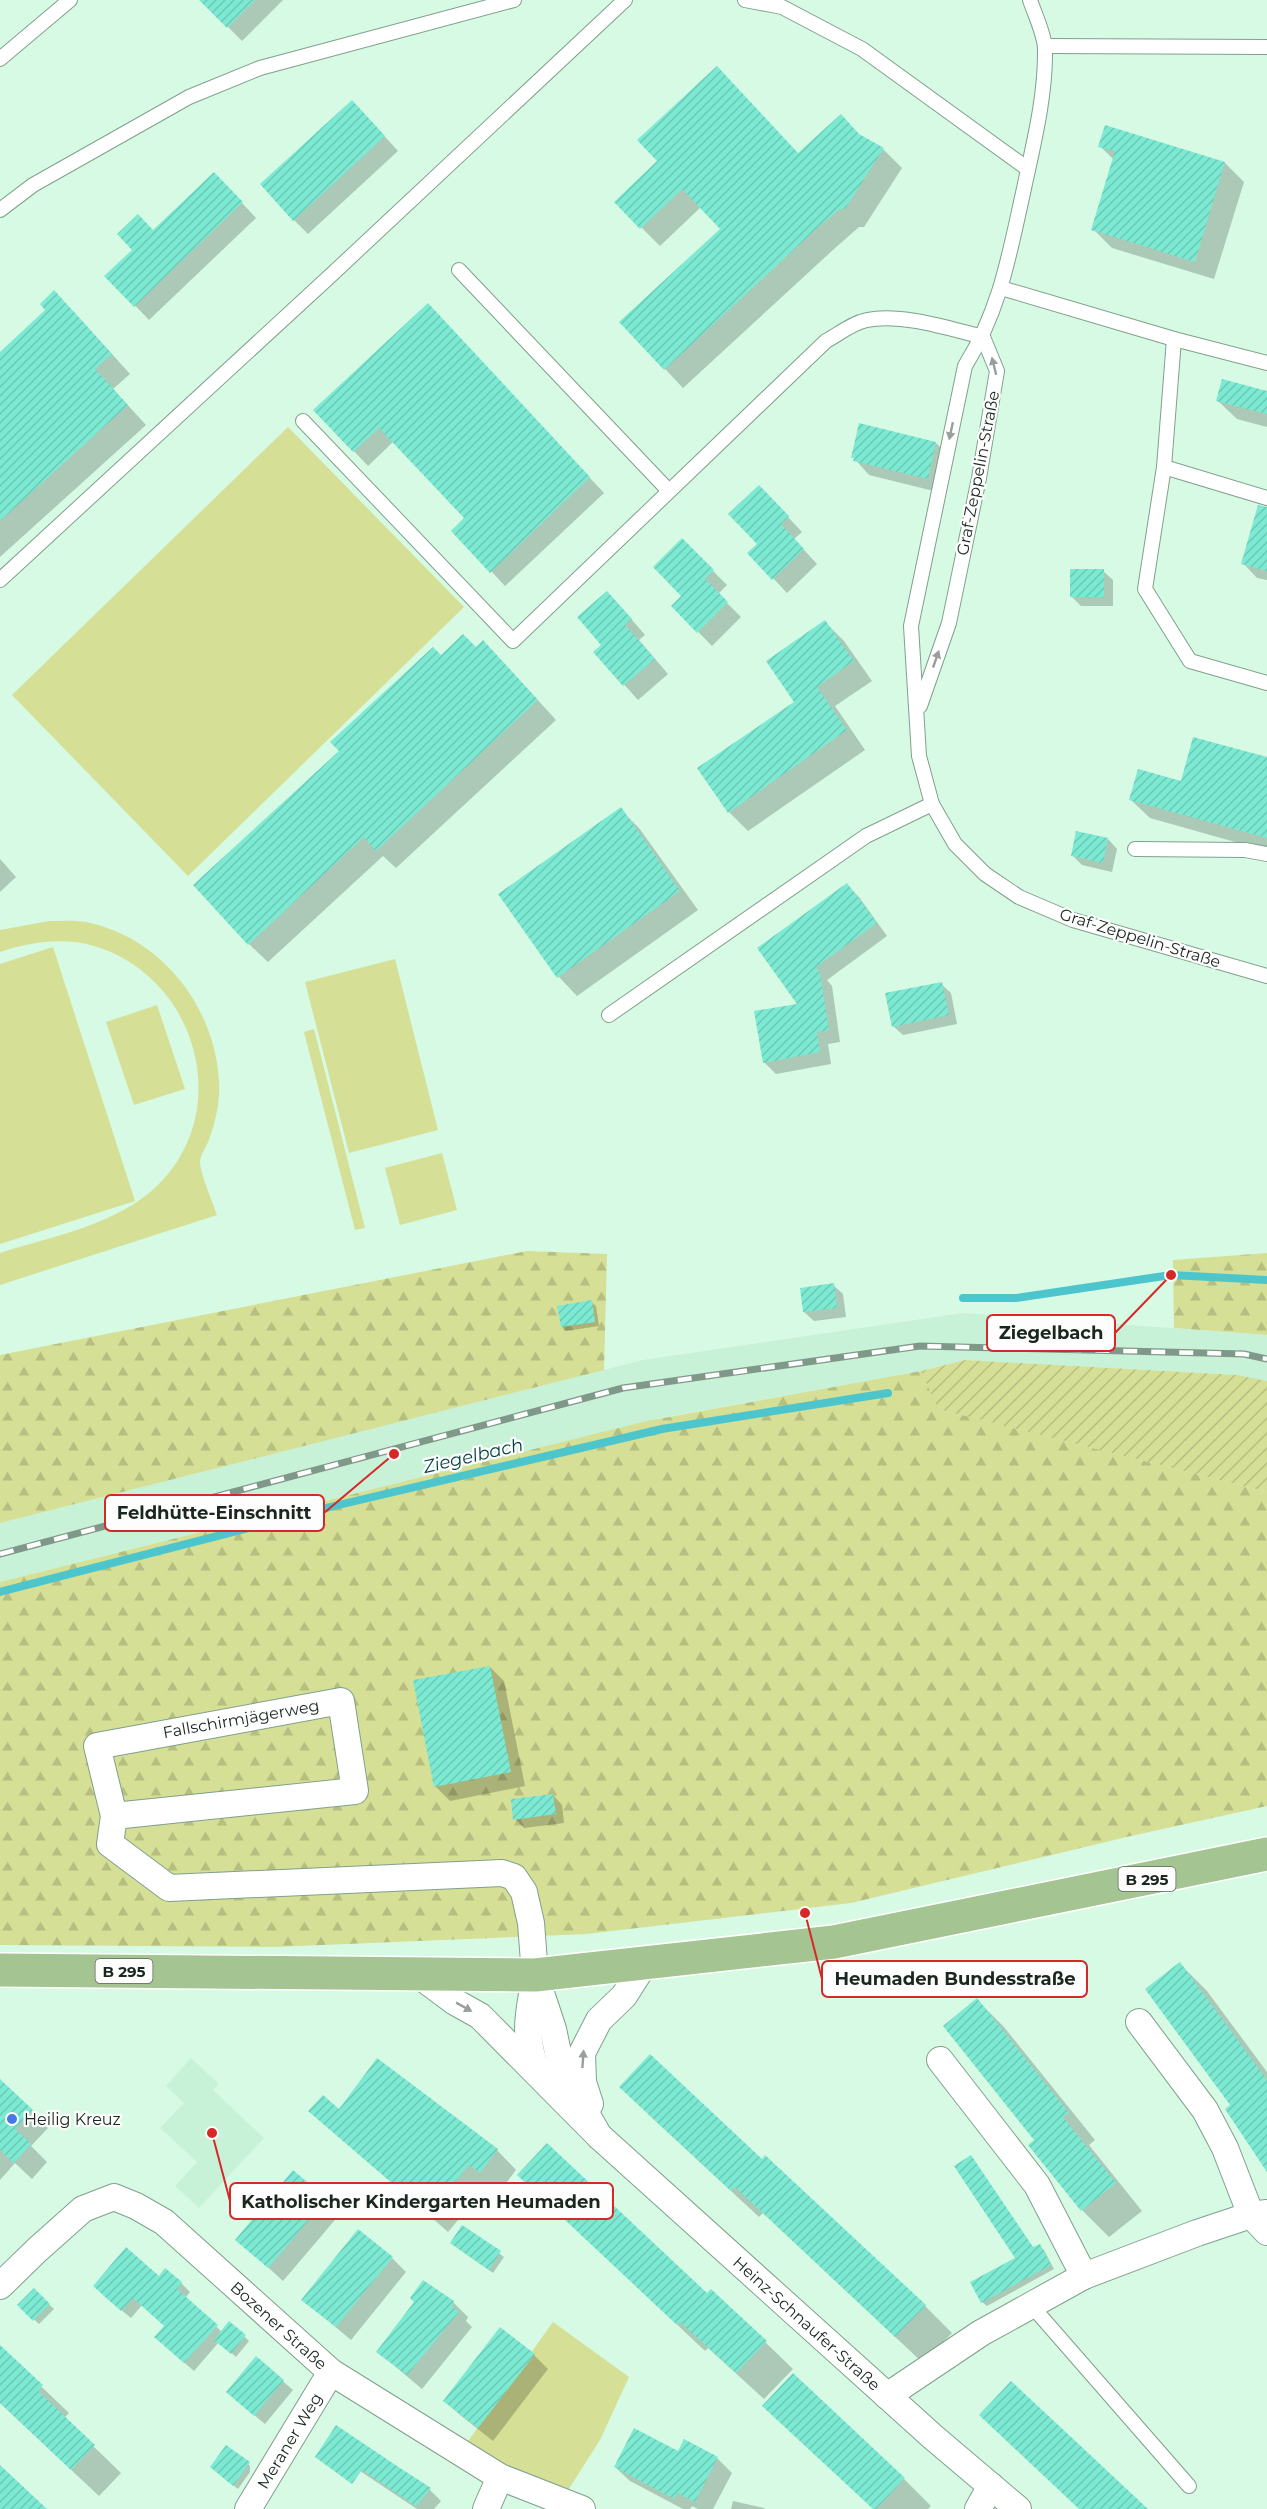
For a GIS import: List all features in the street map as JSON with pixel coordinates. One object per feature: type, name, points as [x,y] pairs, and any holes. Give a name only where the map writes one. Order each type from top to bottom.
[{"type":"main road","name":"B 295","points":[[0,1970],[535,1975],[834,1942],[1267,1854]]},
{"type":"street","name":"Fallschirmjägerweg","points":[[114,1816],[355,1791],[341,1701],[98,1746],[114,1816],[110,1844],[169,1887],[502,1873],[514,1876],[524,1892],[531,1923],[535,1975]]},
{"type":"street","points":[[599,2136],[583,2082],[582,2054],[599,2020],[624,1996],[645,1963]]},
{"type":"street","name":"Heinz-Schnaufer-Straße","points":[[416,1973],[455,2002],[480,2016],[599,2136],[888,2396],[1018,2509]]},
{"type":"street","name":"Heinz-Schnaufer-Straße","points":[[535,1975],[526,2031],[530,2053],[540,2078]]},
{"type":"street","name":"Heinz-Schnaufer-Straße","points":[[535,1975],[553,2029],[562,2072],[599,2136]]},
{"type":"street","points":[[888,2396],[981,2332],[1084,2276],[1262,2220],[1205,2110],[1139,2022]]},
{"type":"street","points":[[940,2060],[1037,2185],[1084,2276]]},
{"type":"street","name":"Bozener Straße","points":[[0,2286],[83,2209],[114,2197],[164,2222],[331,2372],[500,2477],[582,2509]]},
{"type":"street","name":"Meraner Weg","points":[[248,2509],[331,2372]]},
{"type":"street","points":[[486,2509],[500,2477]]},
{"type":"street","points":[[978,2509],[990,2486]]},
{"type":"lane","points":[[0,59],[70,0]]},
{"type":"lane","points":[[0,210],[33,185],[189,98],[260,68],[514,0]]},
{"type":"lane","points":[[0,580],[625,0]]},
{"type":"lane","points":[[745,0],[782,7],[862,48],[1028,169]]},
{"type":"lane","name":"Graf-Zeppelin-Straße","points":[[1030,0],[1045,46],[1042,94],[1028,169],[1001,288],[983,337],[965,366],[911,626],[919,756],[932,804],[954,844],[985,874],[1019,897],[1073,920],[1267,976]]},
{"type":"lane","points":[[1045,46],[1267,47]]},
{"type":"lane","points":[[459,270],[669,491]]},
{"type":"lane","points":[[1001,288],[1174,339],[1267,363]]},
{"type":"lane","points":[[303,421],[513,641],[826,341],[868,320],[893,319],[926,323],[983,337]]},
{"type":"lane","name":"Graf-Zeppelin-Straße","points":[[917,714],[949,623],[979,478],[997,371],[983,337]]},
{"type":"lane","points":[[1174,339],[1164,467],[1145,589],[1191,661],[1267,683]]},
{"type":"lane","points":[[1164,467],[1267,498]]},
{"type":"lane","points":[[609,1015],[866,836],[932,804]]},
{"type":"lane","points":[[1136,849],[1245,850],[1267,854]]},
{"type":"lane","points":[[1031,2305],[1189,2486]]},
{"type":"shaded area","points":[[963,1313],[1267,1335],[1267,1381],[1237,1375],[965,1360],[921,1371],[661,1418],[0,1582],[0,1523],[643,1360]]},
{"type":"shaded area","points":[[191,2058],[219,2084],[213,2090],[264,2138],[199,2208],[175,2186],[197,2162],[160,2128],[184,2103],[166,2086]]},
{"type":"green space","points":[[288,427],[464,607],[188,876],[12,695]]},
{"type":"green space","points":[[49,921],[86,922],[113,930],[138,943],[160,959],[180,980],[195,1003],[216,1055],[219,1083],[216,1117],[200,1162],[217,1215],[0,1285],[0,1253],[84,1228],[142,1199],[158,1185],[182,1154],[195,1120],[198,1084],[193,1048],[179,1015],[158,985],[129,962],[82,943],[47,942],[0,952],[0,930]]},
{"type":"green space","points":[[53,947],[135,1201],[0,1244],[0,964]]},
{"type":"green space","points":[[395,959],[438,1130],[349,1153],[305,982]]},
{"type":"green space","points":[[157,1005],[185,1089],[134,1105],[106,1022]]},
{"type":"green space","points":[[314,1029],[365,1228],[355,1230],[304,1032]]},
{"type":"green space","points":[[442,1153],[457,1210],[400,1225],[385,1168]]},
{"type":"green space","points":[[527,1251],[607,1254],[604,1370],[0,1523],[0,1355]]},
{"type":"green space","points":[[1267,1253],[1267,1335],[1174,1328],[1173,1260]]},
{"type":"green space","points":[[965,1360],[1237,1375],[1267,1381],[1267,1492],[938,1409],[921,1371]]},
{"type":"green space","points":[[921,1371],[939,1409],[1267,1492],[1267,1806],[851,1903],[586,1934],[274,1947],[0,1945],[0,1582],[647,1421]]},
{"type":"green space","points":[[553,2322],[629,2377],[600,2440],[565,2495],[504,2470],[466,2444]]},
{"type":"building","points":[[199,0],[255,0],[227,28]]},
{"type":"building","points":[[717,66],[798,153],[841,114],[859,134],[884,148],[845,209],[840,209],[815,230],[664,370],[619,322],[720,229],[682,189],[640,229],[614,202],[657,161],[637,140]]},
{"type":"building","points":[[352,100],[385,136],[293,221],[260,184]]},
{"type":"building","points":[[1105,125],[1225,162],[1195,262],[1091,230],[1115,151],[1098,147]]},
{"type":"building","points":[[214,172],[243,202],[134,307],[104,276],[132,250],[117,234],[138,214],[153,230]]},
{"type":"building","points":[[54,290],[112,354],[95,369],[128,405],[0,521],[0,352],[45,310],[40,304]]},
{"type":"building","points":[[428,303],[590,477],[490,573],[451,531],[464,518],[379,428],[353,452],[313,410]]},
{"type":"building","points":[[1222,379],[1267,391],[1267,414],[1216,401]]},
{"type":"building","points":[[859,423],[936,442],[928,479],[853,461],[854,458],[851,458]]},
{"type":"building","points":[[759,485],[789,516],[781,524],[804,549],[772,580],[747,553],[757,544],[728,514]]},
{"type":"building","points":[[1258,505],[1267,507],[1267,571],[1241,564]]},
{"type":"building","points":[[682,538],[714,570],[705,579],[728,602],[697,633],[671,606],[681,596],[653,567]]},
{"type":"building","points":[[1070,569],[1104,569],[1104,597],[1070,597]]},
{"type":"building","points":[[607,591],[632,619],[625,625],[655,659],[623,686],[593,652],[601,645],[577,617]]},
{"type":"building","points":[[825,620],[854,661],[817,687],[847,730],[728,813],[697,768],[794,702],[766,661]]},
{"type":"building","points":[[463,634],[476,647],[483,640],[538,700],[376,851],[364,837],[248,945],[193,885],[339,751],[330,742],[433,647],[441,655]]},
{"type":"building","points":[[1193,737],[1267,757],[1267,838],[1129,800],[1138,769],[1181,781]]},
{"type":"building","points":[[621,807],[680,891],[557,978],[498,894]]},
{"type":"building","points":[[1076,831],[1108,838],[1103,863],[1071,856]]},
{"type":"building","points":[[847,883],[877,923],[816,967],[820,973],[829,1030],[817,1032],[820,1052],[763,1063],[754,1011],[797,1004],[757,948]]},
{"type":"building","points":[[942,982],[949,1015],[892,1027],[885,993]]},
{"type":"building","points":[[834,1283],[837,1308],[803,1312],[800,1288]]},
{"type":"building","points":[[592,1300],[595,1322],[561,1327],[557,1306]]},
{"type":"building","points":[[490,1666],[511,1772],[434,1787],[413,1680]]},
{"type":"building","points":[[553,1794],[556,1814],[513,1820],[511,1799]]},
{"type":"building","points":[[1180,1962],[1267,2080],[1267,2172],[1225,2109],[1230,2105],[1145,1989]]},
{"type":"building","points":[[977,1998],[1069,2113],[1063,2117],[1116,2183],[1081,2211],[1028,2145],[1034,2140],[943,2026]]},
{"type":"building","points":[[650,2054],[762,2159],[765,2155],[926,2305],[895,2337],[735,2187],[731,2191],[619,2087]]},
{"type":"building","points":[[377,2058],[498,2149],[480,2173],[469,2165],[428,2214],[308,2111],[323,2095],[339,2109]]},
{"type":"building","name":"Heilig Kreuz","points":[[0,2079],[33,2110],[15,2129],[31,2144],[14,2163],[0,2150]]},
{"type":"building","points":[[547,2143],[707,2293],[711,2289],[767,2341],[736,2373],[680,2322],[677,2325],[517,2175]]},
{"type":"building","points":[[971,2155],[1033,2247],[1040,2244],[1051,2265],[981,2303],[970,2282],[1015,2258],[954,2166]]},
{"type":"building","points":[[293,2170],[327,2199],[268,2268],[235,2240]]},
{"type":"building","points":[[462,2225],[501,2251],[489,2270],[450,2243]]},
{"type":"building","points":[[358,2229],[393,2257],[336,2327],[301,2300]]},
{"type":"building","points":[[126,2247],[159,2276],[165,2268],[182,2282],[177,2289],[218,2325],[184,2363],[154,2337],[164,2326],[133,2298],[121,2311],[93,2286]]},
{"type":"building","points":[[423,2280],[454,2301],[452,2306],[459,2312],[407,2375],[376,2352],[414,2302],[410,2298]]},
{"type":"building","points":[[34,2288],[50,2304],[33,2321],[17,2305]]},
{"type":"building","points":[[229,2321],[246,2335],[231,2354],[214,2340]]},
{"type":"building","points":[[500,2327],[535,2354],[478,2428],[443,2401]]},
{"type":"building","points":[[0,2345],[43,2385],[38,2391],[95,2445],[71,2470],[0,2403]]},
{"type":"building","points":[[256,2356],[284,2380],[254,2416],[226,2392]]},
{"type":"building","points":[[793,2373],[905,2478],[876,2509],[873,2509],[762,2406]]},
{"type":"building","points":[[1011,2381],[1148,2509],[1079,2509],[979,2415]]},
{"type":"building","points":[[336,2425],[431,2488],[416,2506],[362,2470],[352,2484],[315,2457]]},
{"type":"building","points":[[634,2428],[678,2451],[684,2439],[718,2457],[695,2502],[677,2493],[674,2499],[614,2467]]},
{"type":"building","points":[[226,2445],[250,2462],[233,2486],[210,2467]]},
{"type":"building","points":[[0,2465],[47,2509],[0,2509]]},
{"type":"waterway","name":"Ziegelbach","points":[[963,1298],[1016,1298],[1171,1275],[1267,1280]]},
{"type":"waterway","name":"Ziegelbach","points":[[0,1592],[330,1507],[662,1429],[888,1393]]},
{"type":"railway","points":[[0,1554],[623,1388],[920,1346],[1244,1354],[1267,1359]]},
{"type":"place","name":"Ziegelbach","points":[[1171,1275]]},
{"type":"place","name":"Feldhütte-Einschnitt","points":[[394,1454]]},
{"type":"place","name":"Heumaden Bundesstraße","points":[[805,1913]]},
{"type":"place","name":"Heilig Kreuz","points":[[12,2119]]},
{"type":"place","name":"Katholischer Kindergarten Heumaden","points":[[212,2133]]}]
